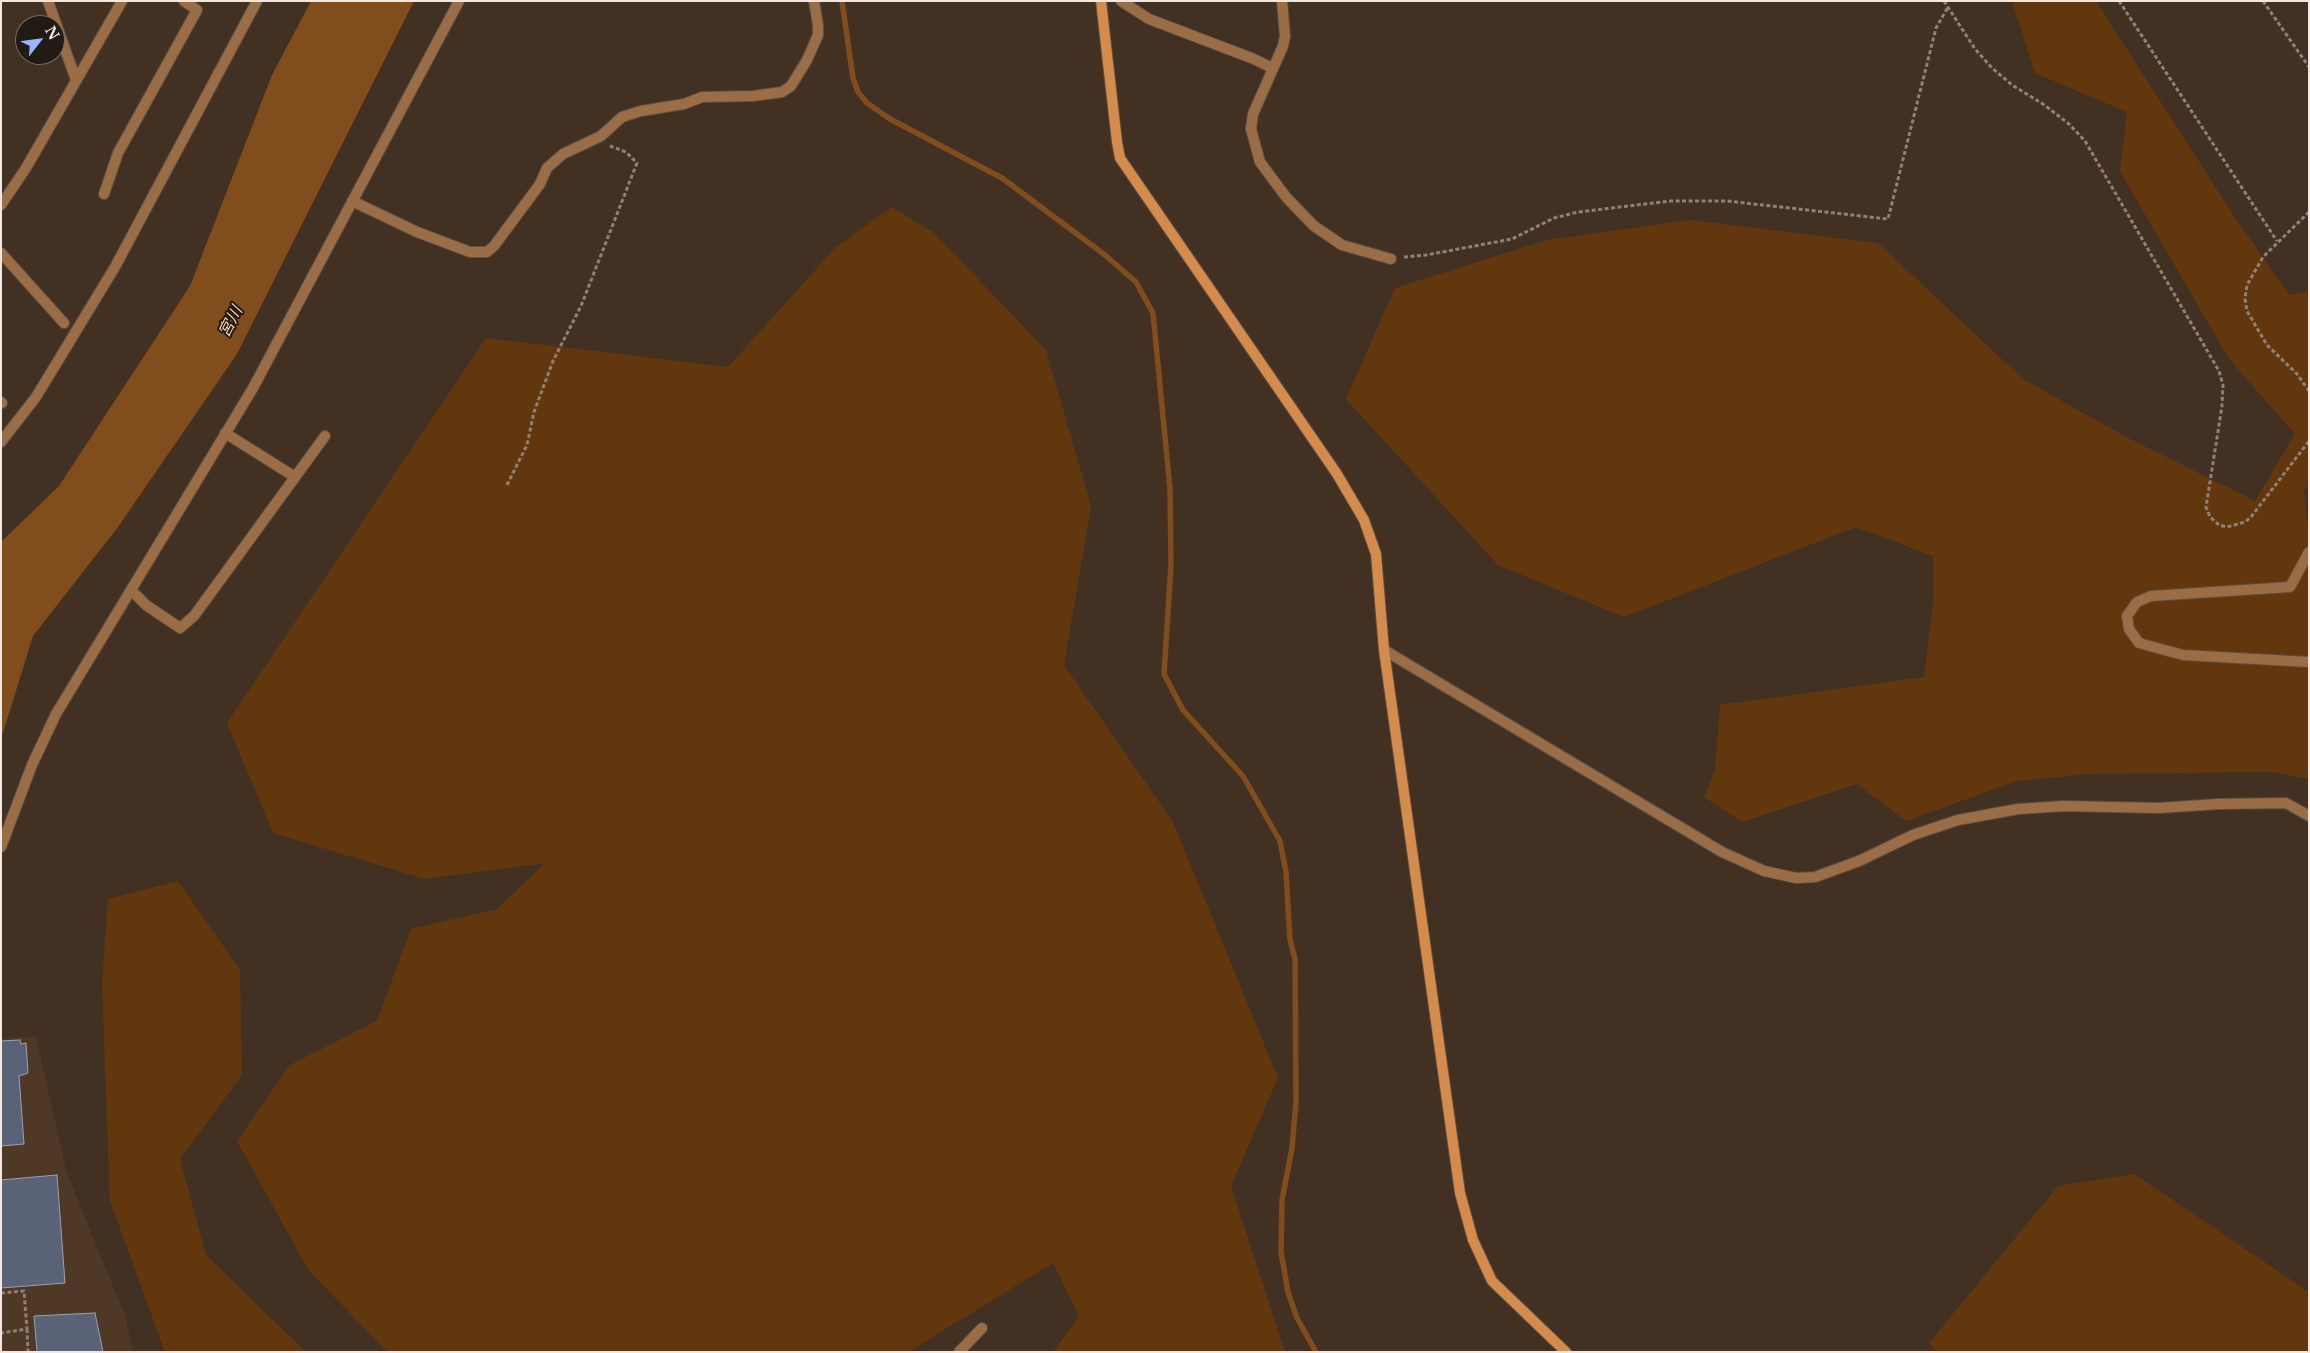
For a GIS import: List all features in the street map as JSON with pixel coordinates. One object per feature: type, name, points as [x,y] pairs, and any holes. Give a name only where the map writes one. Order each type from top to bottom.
[{"type":"street","points":[[48,1],[76,80]]},
{"type":"street","points":[[1,205],[26,168],[122,1]]},
{"type":"street","points":[[104,194],[118,153],[197,10],[184,1]]},
{"type":"street","points":[[1,442],[36,397],[115,267],[257,1]]},
{"type":"street","points":[[1,846],[43,740],[279,343],[352,201],[460,1]]},
{"type":"street","points":[[352,201],[417,232],[470,252],[487,252],[494,246],[540,184],[547,168],[563,154],[600,136],[622,117],[641,111],[684,104],[702,97],[753,96],[782,92],[791,86],[807,60],[818,36],[814,1]]},
{"type":"street","points":[[1101,1],[1120,158],[1337,474],[1364,520],[1376,554],[1384,650],[1460,1193],[1473,1240],[1492,1281],[1566,1352]]},
{"type":"street","points":[[1121,1],[1149,19],[1254,59],[1272,68]]},
{"type":"street","points":[[1282,1],[1285,36],[1283,46],[1272,68],[1252,121],[1253,141],[1260,162],[1286,197],[1314,226],[1342,245],[1391,258]]},
{"type":"street","points":[[1,253],[64,323]]},
{"type":"street","points":[[225,433],[295,476]]},
{"type":"street","points":[[131,590],[146,605],[180,628],[194,616],[325,436]]},
{"type":"street","points":[[2309,552],[2290,587],[2151,596],[2137,602],[2127,616],[2129,629],[2139,643],[2183,655],[2309,662]]},
{"type":"street","points":[[1384,650],[1722,852],[1764,871],[1796,878],[1815,877],[1859,861],[1913,835],[1958,820],[2018,809],[2064,806],[2159,808],[2218,804],[2286,803],[2309,816]]},
{"type":"street","points":[[959,1352],[982,1328]]},
{"type":"path","points":[[1944,1],[1975,49],[1992,68],[2012,85],[2043,104],[2085,141],[2219,371],[2223,385],[2222,406],[2206,508],[2210,517],[2227,527],[2245,522],[2279,483],[2309,441]]},
{"type":"path","points":[[2119,1],[2277,242]]},
{"type":"path","points":[[2263,1],[2309,67]]},
{"type":"path","points":[[1391,258],[1426,255],[1512,239],[1554,218],[1578,212],[1671,201],[1727,201],[1888,220],[1936,28],[1948,7]]},
{"type":"path","points":[[507,485],[526,445],[534,412],[553,361],[581,306],[636,163],[626,152],[606,146]]},
{"type":"path","points":[[2309,212],[2263,257],[2247,285],[2246,312],[2267,345],[2297,374],[2309,391]]},
{"type":"path","points":[[1,1293],[24,1291],[28,1352]]},
{"type":"path","points":[[1,1333],[27,1329]]},
{"type":"shaded area","points":[[2012,1],[2096,1],[2232,213],[2289,295],[2309,291],[2309,484],[2304,490],[2309,534],[2309,779],[2273,772],[2087,774],[2017,781],[1906,821],[1857,784],[1742,822],[1704,797],[1715,770],[1720,705],[1924,677],[1933,605],[1933,556],[1856,527],[1624,617],[1498,565],[1346,399],[1395,288],[1547,240],[1689,220],[1878,243],[2023,379],[2126,437],[2255,501],[2295,434],[2229,359],[2120,171],[2127,112],[2035,73]]},
{"type":"shaded area","points":[[892,207],[934,233],[1046,350],[1091,506],[1064,665],[1173,822],[1278,1078],[1231,1186],[1285,1352],[1053,1352],[1079,1316],[1053,1263],[908,1352],[388,1352],[309,1271],[237,1141],[290,1065],[377,1021],[411,929],[497,909],[545,863],[425,879],[273,833],[227,723],[486,338],[728,367],[836,247]]},
{"type":"shaded area","points":[[178,881],[240,970],[242,1075],[180,1159],[206,1255],[306,1352],[165,1352],[110,1201],[102,983],[108,899]]},
{"type":"shaded area","points":[[36,1036],[66,1170],[125,1316],[133,1352],[1,1352],[1,1039]]},
{"type":"shaded area","points":[[2134,1174],[2309,1292],[2309,1352],[1937,1352],[1929,1343],[2058,1186]]},
{"type":"water","name":"宮川","points":[[311,1],[414,1],[237,354],[118,527],[33,636],[1,739],[1,542],[59,486],[190,286],[272,75]]},
{"type":"building","points":[[20,1040],[21,1044],[26,1043],[28,1073],[19,1076],[24,1144],[1,1146],[1,1041]]},
{"type":"building","points":[[57,1175],[65,1283],[1,1288],[1,1180]]},
{"type":"building","points":[[95,1313],[103,1352],[37,1352],[34,1316]]},
{"type":"waterway","points":[[842,1],[853,78],[858,92],[867,103],[890,119],[1002,178],[1105,255],[1136,282],[1153,313],[1170,489],[1171,564],[1164,674],[1183,710],[1243,776],[1280,841],[1286,872],[1290,940],[1295,959],[1296,1102],[1292,1148],[1282,1200],[1281,1252],[1288,1292],[1297,1318],[1316,1352]]}]
